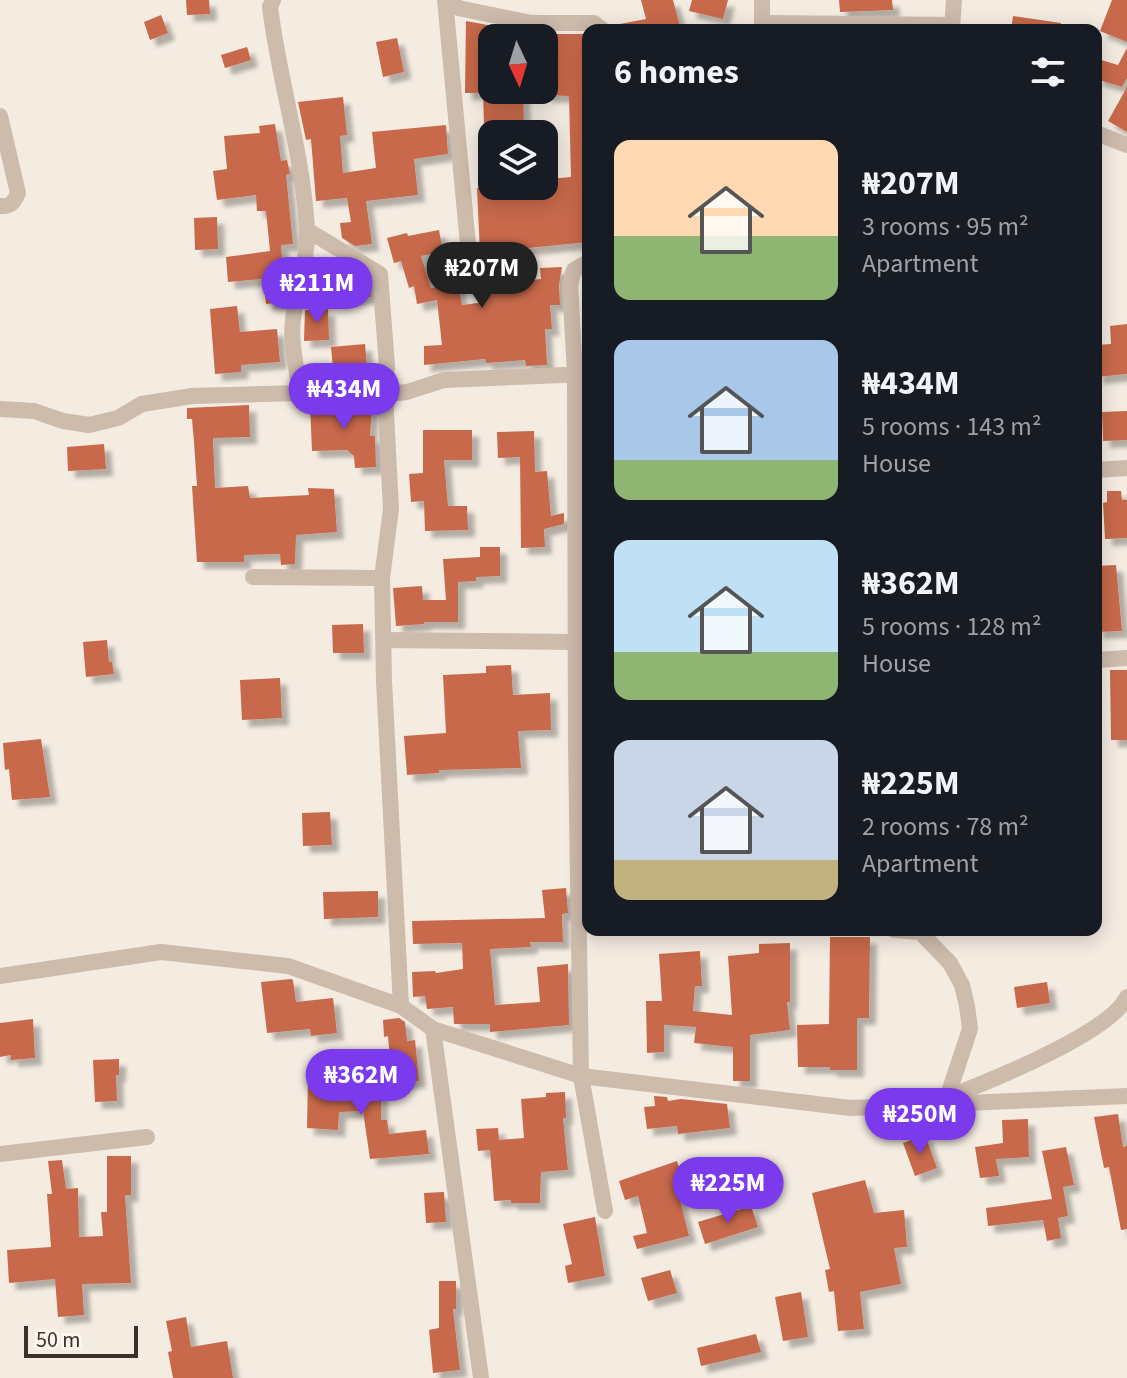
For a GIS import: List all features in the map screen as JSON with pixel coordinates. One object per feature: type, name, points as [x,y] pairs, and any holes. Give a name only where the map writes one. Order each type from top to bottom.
[{"type":"street","points":[[273,0],[270,7],[277,58],[291,116],[307,230],[304,275],[292,322],[300,393]]},
{"type":"street","points":[[445,0],[469,255]]},
{"type":"street","points":[[452,0],[458,8],[531,23],[595,24]]},
{"type":"street","points":[[762,0],[762,24]]},
{"type":"street","points":[[952,24],[954,0]]},
{"type":"street","points":[[0,116],[18,193],[14,202],[6,207],[0,206]]},
{"type":"street","points":[[1102,135],[1127,145]]},
{"type":"street","points":[[307,230],[380,274],[387,366],[385,394],[391,509],[382,578],[401,1006]]},
{"type":"street","points":[[582,265],[574,270],[570,285],[582,374],[581,577],[576,642],[582,745]]},
{"type":"street","points":[[0,409],[34,411],[63,421],[89,425],[118,418],[142,404],[192,396],[385,394],[407,392],[444,380],[582,374]]},
{"type":"street","points":[[1102,470],[1127,468]]},
{"type":"street","points":[[253,577],[382,578]]},
{"type":"street","points":[[384,640],[576,642]]},
{"type":"street","points":[[1102,660],[1127,658]]},
{"type":"street","points":[[583,936],[581,1076],[605,1211]]},
{"type":"street","points":[[924,936],[950,963],[962,985],[970,1029],[947,1098]]},
{"type":"street","points":[[0,976],[161,952],[288,966],[401,1006],[433,1029],[581,1076],[850,1108],[1127,1096]]},
{"type":"street","points":[[927,1105],[1015,1071],[1086,1033],[1123,1006],[1127,997]]},
{"type":"street","points":[[433,1029],[481,1378]]},
{"type":"street","points":[[0,1154],[147,1137]]},
{"type":"building","points":[[186,0],[209,0],[210,14],[187,15]]},
{"type":"building","points":[[641,0],[673,0],[679,24],[620,24],[646,19]]},
{"type":"building","points":[[692,0],[728,0],[723,19],[689,11]]},
{"type":"building","points":[[839,0],[892,0],[893,10],[840,12]]},
{"type":"building","points":[[1112,0],[1127,0],[1127,42],[1102,32]]},
{"type":"building","points":[[161,15],[168,33],[150,40],[144,22]]},
{"type":"building","points":[[1013,16],[1061,23],[1061,24],[1012,24]]},
{"type":"building","points":[[466,21],[482,24],[478,24],[478,93],[465,93]]},
{"type":"building","points":[[558,34],[582,34],[582,243],[480,253],[477,188],[478,200],[558,200],[558,178],[571,177],[569,96],[558,96]]},
{"type":"building","points":[[397,38],[404,72],[383,77],[376,42]]},
{"type":"building","points":[[247,47],[251,60],[225,68],[221,55]]},
{"type":"building","points":[[1127,48],[1127,78],[1122,87],[1102,81],[1102,60],[1118,65]]},
{"type":"building","points":[[1127,87],[1127,132],[1108,121]]},
{"type":"building","points":[[343,97],[347,135],[340,136],[343,173],[376,168],[372,132],[446,125],[448,154],[414,159],[418,195],[366,201],[372,244],[355,246],[342,238],[340,223],[351,222],[347,198],[316,201],[311,139],[306,140],[298,102]]},
{"type":"building","points":[[483,104],[523,104],[524,120],[484,120]]},
{"type":"building","points":[[275,124],[281,161],[287,160],[290,174],[286,175],[293,244],[281,245],[285,302],[266,304],[263,279],[228,282],[226,257],[270,251],[266,211],[257,211],[256,195],[217,200],[213,171],[227,169],[224,136],[260,133],[259,126]]},
{"type":"building","points":[[217,217],[218,249],[195,250],[194,218]]},
{"type":"building","points":[[439,230],[443,252],[421,256],[431,288],[458,283],[462,305],[485,302],[484,269],[505,269],[505,283],[541,279],[540,268],[562,267],[560,305],[550,305],[552,329],[545,329],[547,365],[526,366],[525,360],[486,363],[485,359],[424,365],[424,346],[442,345],[437,300],[417,304],[414,286],[409,288],[401,261],[394,263],[387,238]]},
{"type":"building","points":[[360,275],[369,280],[371,297],[348,299],[346,276]]},
{"type":"building","points":[[237,306],[240,332],[277,329],[280,362],[241,365],[241,372],[215,374],[210,309]]},
{"type":"building","points":[[328,309],[329,340],[304,341],[305,310]]},
{"type":"building","points":[[1127,324],[1127,374],[1102,376],[1102,345],[1111,344],[1110,326]]},
{"type":"building","points":[[365,344],[367,367],[333,369],[331,347]]},
{"type":"building","points":[[310,404],[372,405],[370,436],[375,436],[376,467],[355,468],[354,456],[347,450],[312,451]]},
{"type":"building","points":[[249,405],[250,437],[213,438],[215,488],[248,486],[250,498],[309,495],[308,488],[334,489],[337,532],[296,535],[295,564],[281,565],[280,554],[244,555],[244,562],[197,562],[192,486],[197,486],[192,419],[187,419],[187,408]]},
{"type":"building","points":[[1127,411],[1127,440],[1103,441],[1102,412]]},
{"type":"building","points":[[423,430],[472,430],[472,460],[444,460],[448,506],[467,506],[468,530],[425,531],[424,501],[411,502],[409,474],[423,473]]},
{"type":"building","points":[[534,431],[535,472],[547,471],[551,516],[564,513],[564,524],[544,529],[545,547],[521,548],[520,457],[498,458],[497,432]]},
{"type":"building","points":[[104,444],[106,469],[68,471],[67,447]]},
{"type":"building","points":[[1107,491],[1121,491],[1122,500],[1127,500],[1127,538],[1105,539],[1103,503],[1107,502]]},
{"type":"building","points":[[480,547],[500,547],[500,576],[476,577],[476,581],[458,582],[458,622],[396,626],[393,588],[422,586],[423,600],[446,600],[443,559],[480,557]]},
{"type":"building","points":[[1116,565],[1122,631],[1102,632],[1102,566]]},
{"type":"building","points":[[363,624],[364,653],[333,653],[332,625]]},
{"type":"building","points":[[107,640],[109,662],[112,662],[114,674],[86,677],[83,642]]},
{"type":"building","points":[[511,665],[513,695],[550,693],[551,730],[518,731],[521,768],[439,770],[439,773],[407,775],[404,736],[446,733],[443,675],[486,673],[486,666]]},
{"type":"building","points":[[1110,670],[1127,670],[1127,740],[1111,740]]},
{"type":"building","points":[[280,678],[282,718],[242,720],[240,680]]},
{"type":"building","points":[[41,739],[50,797],[12,800],[3,743]]},
{"type":"building","points":[[330,812],[332,845],[303,846],[302,813]]},
{"type":"building","points":[[566,888],[568,913],[562,914],[563,942],[530,942],[531,947],[490,949],[495,1005],[540,1002],[537,967],[568,964],[569,1025],[490,1032],[490,1024],[454,1024],[453,1007],[427,1009],[425,996],[413,997],[412,972],[436,973],[463,969],[462,943],[413,944],[412,921],[545,918],[542,890]]},
{"type":"building","points":[[378,891],[378,917],[324,919],[323,892]]},
{"type":"building","points":[[830,937],[870,937],[869,1018],[857,1018],[857,1070],[798,1067],[797,1025],[829,1024]]},
{"type":"building","points":[[790,943],[790,1002],[787,1002],[790,1030],[750,1035],[750,1081],[733,1081],[733,1047],[694,1043],[696,1027],[664,1025],[664,1052],[647,1053],[646,1001],[662,1001],[659,954],[700,951],[702,986],[695,986],[693,1011],[732,1015],[728,956],[759,953],[759,944]]},
{"type":"building","points":[[291,979],[296,1002],[333,998],[337,1033],[311,1036],[310,1029],[267,1033],[261,982]]},
{"type":"building","points":[[1047,982],[1050,1003],[1017,1008],[1014,987]]},
{"type":"building","points":[[399,1018],[405,1022],[407,1041],[415,1040],[419,1081],[392,1084],[388,1036],[384,1037],[383,1020]]},
{"type":"building","points":[[33,1019],[35,1058],[11,1060],[11,1055],[0,1057],[0,1023]]},
{"type":"building","points":[[119,1059],[117,1101],[95,1102],[93,1060]]},
{"type":"building","points":[[308,1078],[343,1083],[381,1082],[381,1120],[387,1120],[389,1134],[426,1130],[429,1154],[370,1159],[363,1111],[339,1112],[338,1130],[307,1128]]},
{"type":"building","points":[[565,1092],[566,1118],[563,1118],[568,1170],[541,1172],[540,1203],[494,1201],[490,1150],[478,1151],[476,1129],[498,1128],[499,1140],[524,1138],[521,1099]]},
{"type":"building","points":[[654,1096],[667,1097],[668,1101],[681,1099],[727,1104],[730,1128],[678,1134],[677,1126],[647,1129],[644,1107],[655,1106]]},
{"type":"building","points":[[1118,1114],[1123,1147],[1127,1146],[1127,1229],[1121,1230],[1109,1167],[1104,1168],[1094,1117]]},
{"type":"building","points":[[1028,1119],[1029,1157],[996,1159],[999,1176],[980,1178],[975,1147],[1003,1143],[1002,1120]]},
{"type":"building","points":[[925,1135],[937,1168],[915,1176],[903,1143]]},
{"type":"building","points":[[1066,1147],[1074,1185],[1063,1187],[1068,1216],[1058,1218],[1061,1238],[1047,1241],[1043,1220],[988,1226],[986,1208],[1052,1199],[1042,1151]]},
{"type":"building","points":[[107,1156],[131,1156],[131,1195],[125,1195],[131,1283],[82,1284],[84,1315],[58,1317],[55,1279],[9,1283],[7,1250],[51,1247],[47,1194],[52,1194],[48,1161],[62,1160],[66,1189],[78,1188],[79,1237],[103,1236],[101,1212],[107,1212]]},
{"type":"building","points":[[677,1161],[683,1182],[676,1184],[689,1236],[637,1249],[633,1236],[647,1233],[638,1196],[625,1200],[619,1181]]},
{"type":"building","points":[[865,1180],[874,1213],[904,1210],[907,1247],[894,1248],[901,1284],[860,1292],[864,1329],[838,1331],[834,1291],[829,1292],[825,1270],[830,1269],[812,1193]]},
{"type":"building","points":[[444,1192],[446,1222],[426,1223],[424,1193]]},
{"type":"building","points":[[751,1206],[758,1227],[705,1244],[698,1222]]},
{"type":"building","points":[[595,1217],[605,1276],[568,1283],[565,1266],[572,1264],[563,1224]]},
{"type":"building","points":[[670,1270],[677,1293],[648,1301],[641,1278]]},
{"type":"building","points":[[439,1281],[456,1281],[456,1309],[453,1309],[460,1370],[433,1373],[429,1330],[439,1328]]},
{"type":"building","points":[[801,1292],[808,1337],[783,1341],[775,1297]]},
{"type":"building","points":[[186,1317],[191,1347],[227,1341],[233,1378],[173,1378],[166,1321]]},
{"type":"building","points":[[756,1334],[761,1352],[701,1366],[697,1348]]}]
